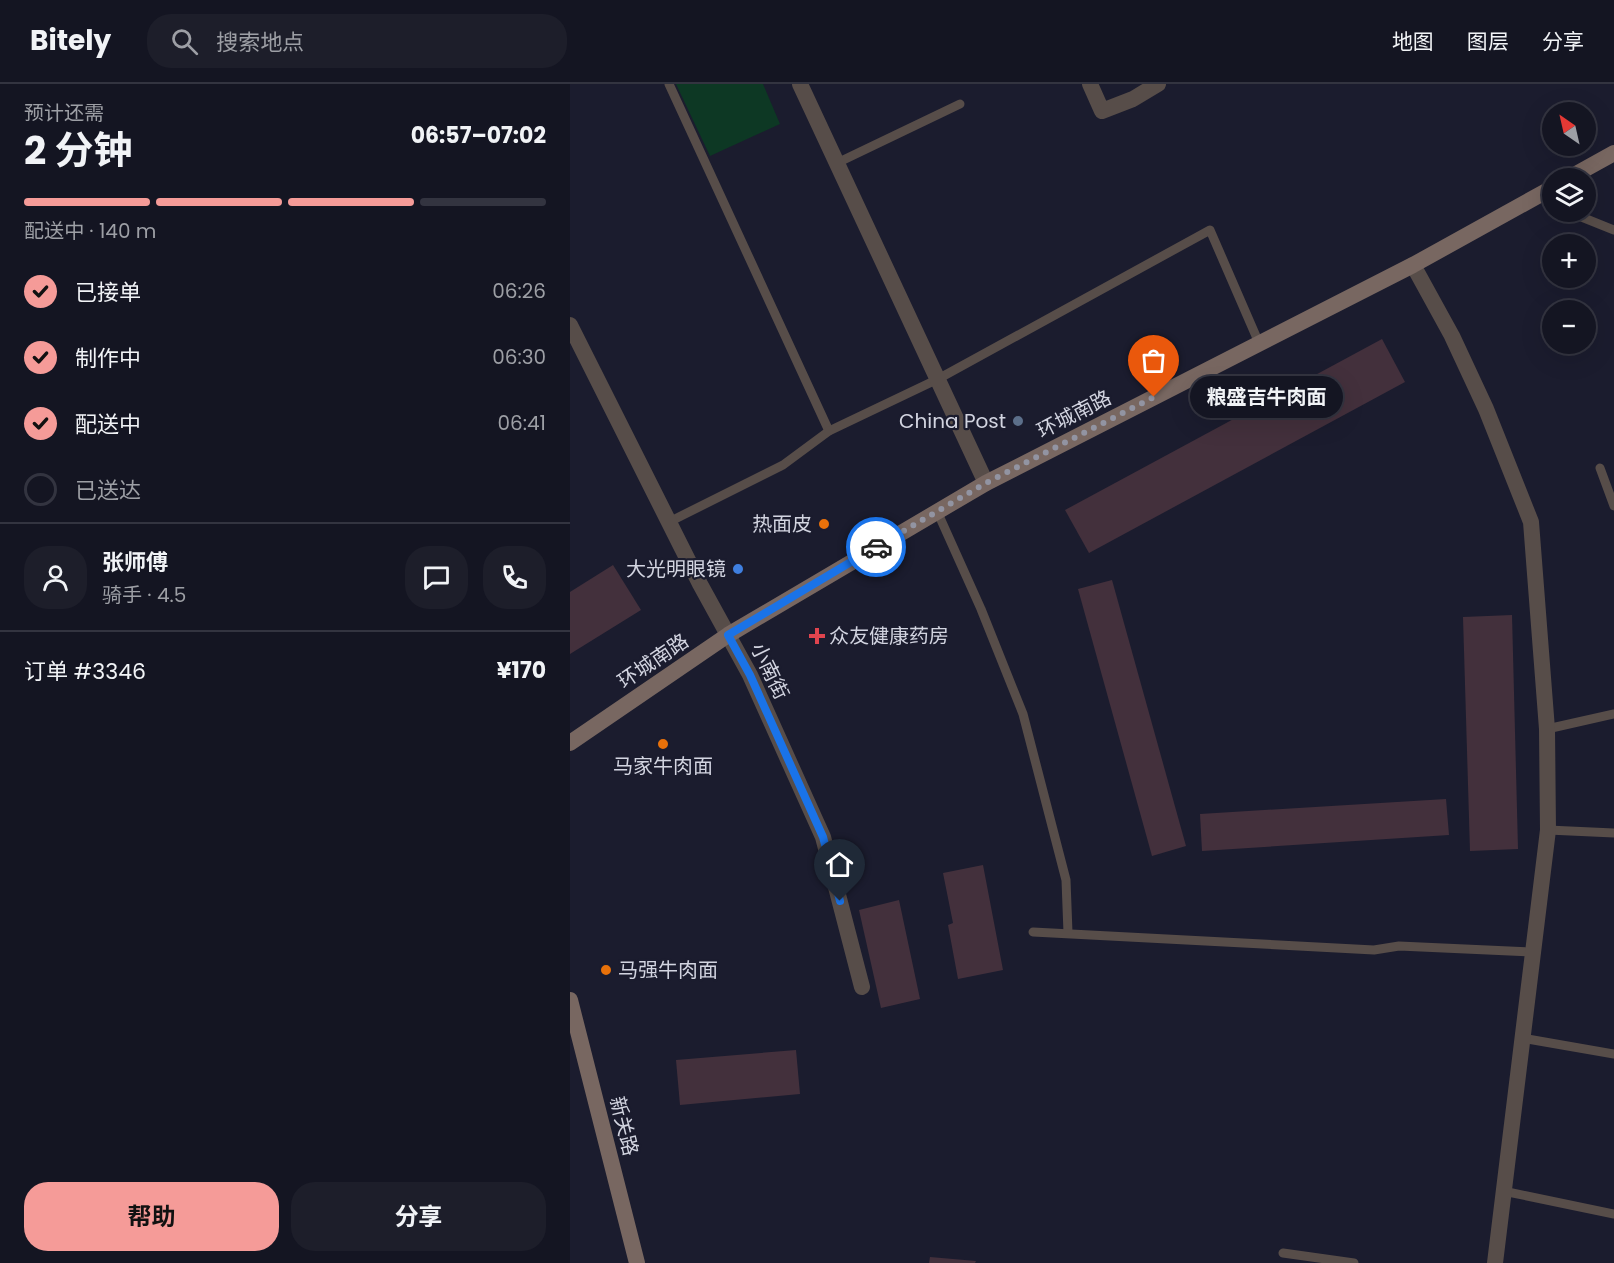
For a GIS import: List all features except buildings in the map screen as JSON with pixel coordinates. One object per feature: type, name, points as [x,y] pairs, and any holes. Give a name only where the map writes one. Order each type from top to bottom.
[{"type":"main road","points":[[1587,168],[1614,153]]},
{"type":"main road","name":"环城南路","points":[[570,743],[728,635],[986,483],[1542,197]]},
{"type":"main road","name":"新关路","points":[[570,1000],[637,1263]]},
{"type":"street","points":[[800,84],[986,483]]},
{"type":"street","points":[[1090,84],[1102,111],[1133,99],[1158,84]]},
{"type":"street","points":[[1413,265],[1452,336],[1486,410],[1531,522],[1547,729],[1548,830],[1495,1263]]},
{"type":"street","name":"小南街","points":[[570,325],[669,522],[750,675],[823,837],[862,987]]},
{"type":"lane","points":[[669,84],[829,431]]},
{"type":"lane","points":[[837,163],[960,104]]},
{"type":"lane","points":[[1594,222],[1614,230]]},
{"type":"lane","points":[[669,522],[783,465],[829,431],[938,379],[1210,230],[1260,343]]},
{"type":"lane","points":[[1600,468],[1614,506]]},
{"type":"lane","points":[[937,512],[981,609],[1023,714],[1066,880],[1068,933]]},
{"type":"lane","points":[[1547,729],[1614,714]]},
{"type":"lane","points":[[1548,830],[1614,833]]},
{"type":"lane","points":[[1033,932],[1374,950],[1399,946],[1533,952]]},
{"type":"lane","points":[[1522,1038],[1614,1054]]},
{"type":"lane","points":[[1503,1191],[1614,1214]]},
{"type":"lane","points":[[1283,1253],[1354,1263]]},
{"type":"green space","points":[[676,84],[763,84],[780,124],[710,156]]},
{"type":"way so far","points":[[876,547],[986,483],[1154,397]]},
{"type":"place","name":"粮盛吉牛肉面","points":[[1154,397]]},
{"type":"place","name":"China Post","points":[[1018,421]]},
{"type":"place","name":"热面皮","points":[[824,524]]},
{"type":"place","name":"大光明眼镜","points":[[738,569]]},
{"type":"place","name":"众友健康药房","points":[[817,636]]},
{"type":"place","name":"马家牛肉面","points":[[663,744]]},
{"type":"place","name":"马强牛肉面","points":[[606,970]]},
{"type":"route","points":[[840,901],[823,837],[750,675],[728,635],[876,547]]}]
